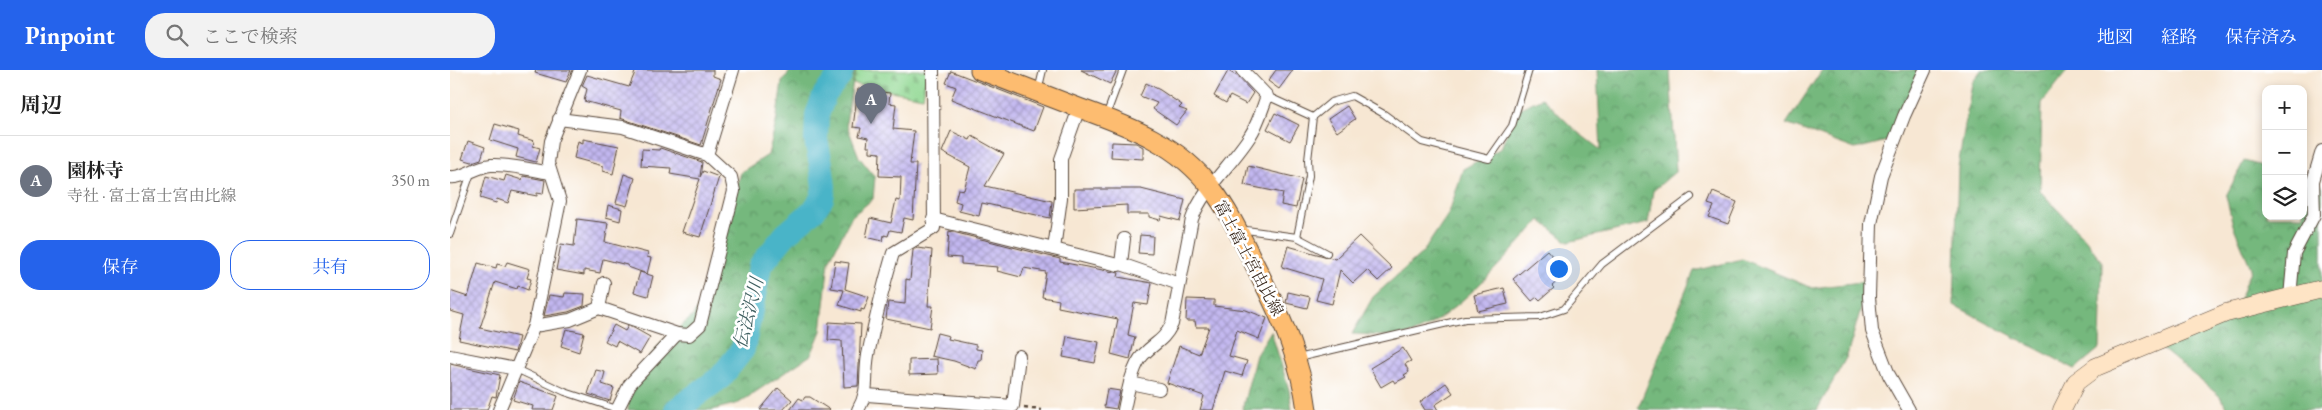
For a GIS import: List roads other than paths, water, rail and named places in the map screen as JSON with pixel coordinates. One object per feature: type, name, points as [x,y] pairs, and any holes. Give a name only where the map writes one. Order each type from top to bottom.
[{"type":"main road","name":"富士富士宮由比線","points":[[980,70],[1131,126],[1157,140],[1182,158],[1212,188],[1236,228],[1280,315],[1304,384],[1307,410]]},
{"type":"street","points":[[500,410],[534,326],[560,201],[548,163],[551,140],[580,70]]},
{"type":"street","points":[[707,155],[732,70]]},
{"type":"street","points":[[858,410],[867,395],[865,371],[877,308],[893,253],[934,228],[933,70]]},
{"type":"street","points":[[1124,410],[1130,383],[1142,356],[1164,339],[1172,324],[1179,284],[1198,203],[1212,188],[1251,134],[1267,96],[1242,70]]},
{"type":"street","points":[[1909,410],[1889,375],[1872,331],[1869,297],[1871,224],[1881,176],[1904,116],[1925,70]]},
{"type":"street","points":[[1054,249],[1061,198],[1061,159],[1079,108]]},
{"type":"street","points":[[534,326],[570,320],[599,308],[677,334],[689,335],[700,325],[734,191],[731,177],[707,155],[623,128],[559,119]]},
{"type":"street","points":[[2290,297],[2294,253],[2314,215],[2313,181],[2322,151]]},
{"type":"street","points":[[450,177],[456,178],[472,170],[492,165],[550,173]]},
{"type":"street","points":[[933,219],[1118,265],[1121,264],[1179,284]]},
{"type":"street","points":[[1121,264],[1124,239]]},
{"type":"street","points":[[599,308],[604,283]]},
{"type":"street","points":[[2062,410],[2076,382],[2096,367],[2226,313],[2322,289]]},
{"type":"street","points":[[617,410],[630,384],[677,334]]},
{"type":"street","points":[[450,356],[516,369]]},
{"type":"street","points":[[867,395],[957,406],[1013,406],[1019,356]]},
{"type":"street","points":[[1130,383],[1159,389]]},
{"type":"lane","points":[[1037,92],[1043,70]]},
{"type":"lane","points":[[1105,117],[1123,70]]},
{"type":"lane","points":[[1297,236],[1309,176],[1308,160],[1313,117],[1331,102],[1352,96],[1384,114],[1422,142],[1489,159],[1512,126],[1528,70]]},
{"type":"lane","points":[[1267,96],[1313,117]]},
{"type":"lane","points":[[450,234],[472,170]]},
{"type":"lane","points":[[1296,358],[1465,320],[1540,317],[1564,309],[1602,264],[1691,197]]},
{"type":"lane","points":[[1236,228],[1297,236],[1327,253]]},
{"type":"lane","points":[[516,369],[566,392],[617,410]]},
{"type":"waterway","name":"伝法沢川","points":[[676,410],[721,377],[743,349],[760,266],[786,234],[814,210],[822,198],[824,187],[816,140],[817,115],[825,94],[840,76],[842,70]]},
{"type":"place","name":"園林寺","points":[[871,124]]}]
